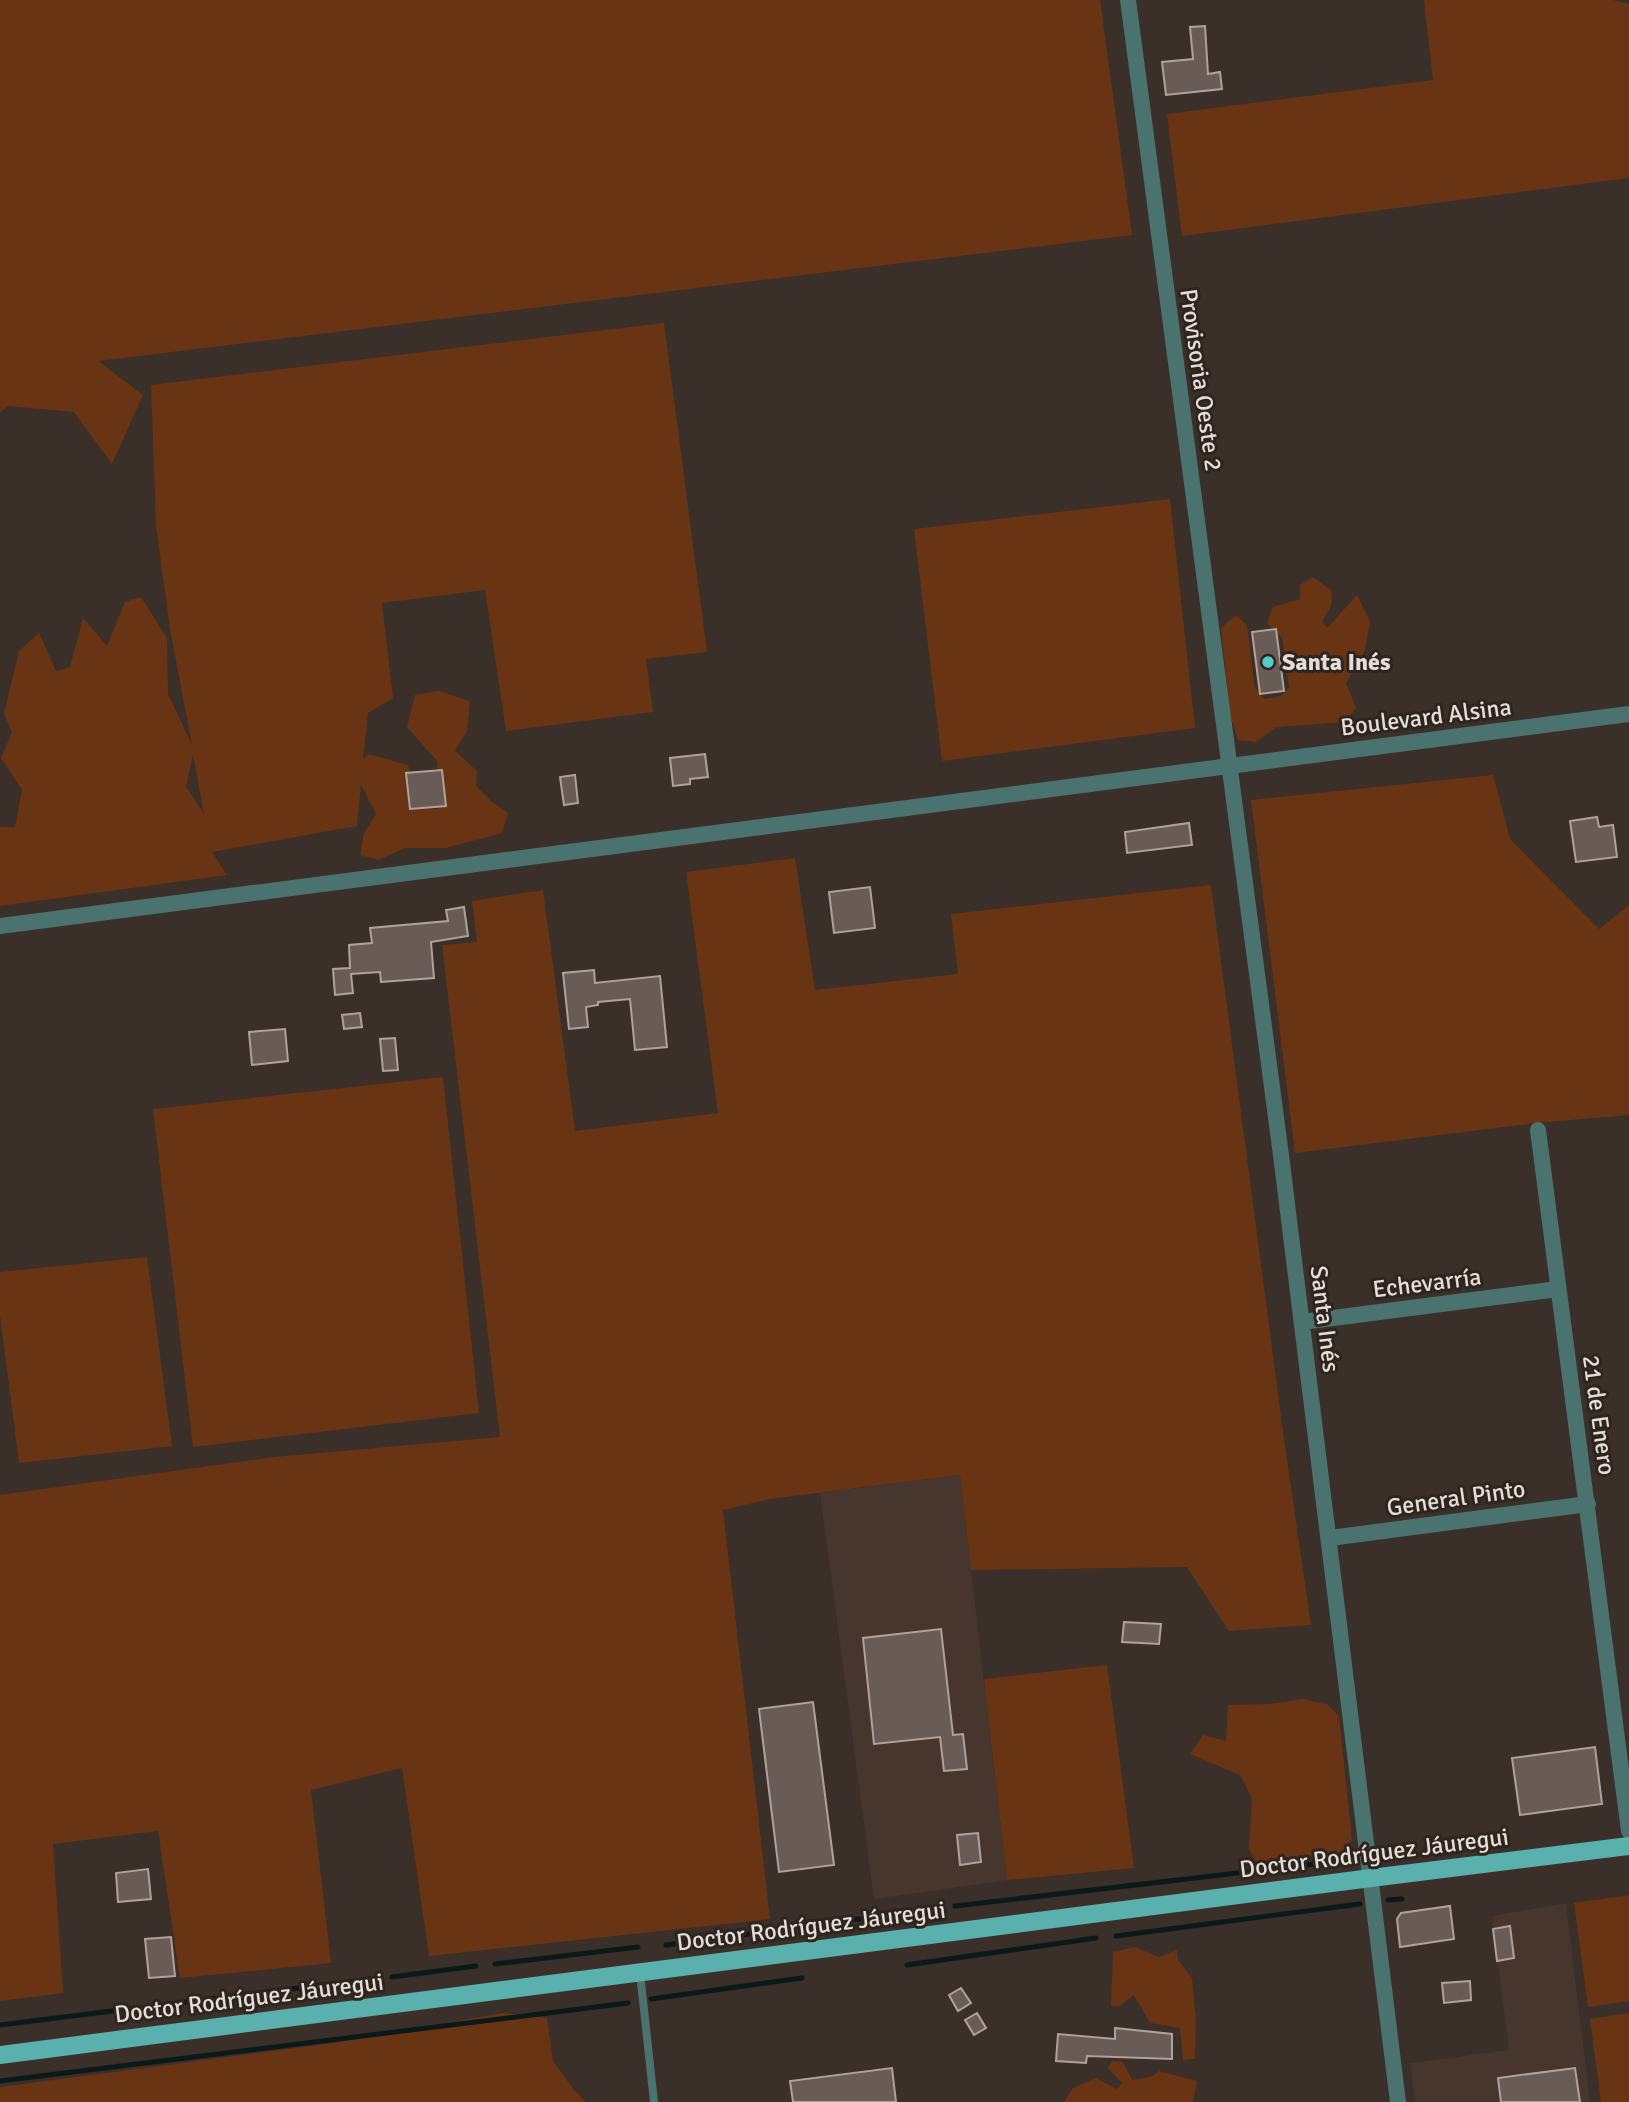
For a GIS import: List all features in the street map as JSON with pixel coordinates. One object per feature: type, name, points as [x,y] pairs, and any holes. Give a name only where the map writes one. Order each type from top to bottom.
[{"type":"main road","name":"Doctor Rodríguez Jáuregui","points":[[0,2055],[1629,1846]]},
{"type":"street","name":"Provisoria Oeste 2","points":[[1128,0],[1229,766]]},
{"type":"street","name":"Boulevard Alsina","points":[[0,926],[1629,714]]},
{"type":"street","name":"Santa Inés","points":[[1229,766],[1302,1322],[1398,2102]]},
{"type":"street","name":"21 de Enero","points":[[1538,1130],[1629,1831]]},
{"type":"street","name":"Echevarría","points":[[1302,1322],[1559,1289]]},
{"type":"street","name":"General Pinto","points":[[1329,1538],[1588,1504]]},
{"type":"lane","points":[[640,1973],[653,2102]]},
{"type":"shaded area","points":[[0,0],[1100,0],[1132,235],[98,361],[143,395],[112,464],[74,412],[8,406],[0,412]]},
{"type":"shaded area","points":[[1424,0],[1613,0],[1629,4],[1629,178],[1182,236],[1167,114],[1433,80]]},
{"type":"shaded area","points":[[664,323],[707,652],[646,659],[653,712],[506,731],[485,590],[382,603],[393,698],[368,713],[363,759],[368,754],[408,765],[420,808],[438,809],[438,762],[407,727],[415,695],[439,691],[470,701],[467,731],[455,751],[477,771],[476,786],[508,813],[502,833],[446,848],[405,848],[378,860],[360,855],[364,833],[376,814],[361,784],[357,826],[212,852],[227,875],[0,906],[0,827],[15,827],[22,790],[1,758],[12,732],[4,714],[19,651],[39,633],[56,671],[70,667],[83,618],[107,646],[125,602],[141,597],[167,638],[168,694],[192,745],[170,629],[156,525],[151,385]],"holes":[[[193,755],[204,814],[186,786]]]},
{"type":"shaded area","points":[[1170,499],[1195,728],[942,761],[914,529]]},
{"type":"shaded area","points":[[1313,577],[1332,591],[1331,606],[1322,622],[1327,628],[1357,595],[1370,622],[1365,650],[1346,683],[1356,708],[1346,722],[1277,727],[1256,742],[1238,740],[1230,715],[1221,628],[1236,615],[1247,625],[1255,688],[1265,699],[1282,696],[1289,687],[1282,638],[1267,623],[1273,607],[1300,599],[1300,585]]},
{"type":"shaded area","points":[[1493,775],[1510,839],[1599,929],[1629,905],[1629,1115],[1536,1123],[1295,1153],[1251,800]]},
{"type":"shaded area","points":[[795,858],[815,990],[958,974],[951,914],[1211,885],[1311,1625],[1229,1631],[1187,1567],[971,1570],[960,1475],[770,1499],[723,1510],[770,1919],[429,1956],[402,1768],[311,1790],[331,1963],[180,1978],[158,1831],[53,1844],[63,1993],[0,2001],[0,1495],[274,1457],[500,1437],[442,945],[477,942],[472,901],[543,890],[575,1131],[718,1113],[686,872]]},
{"type":"shaded area","points":[[443,1077],[479,1413],[193,1447],[153,1109]]},
{"type":"shaded area","points":[[147,1257],[172,1446],[19,1463],[0,1315],[0,1272]]},
{"type":"shaded area","points":[[960,1475],[1007,1880],[874,1899],[820,1493]]},
{"type":"shaded area","points":[[1107,1665],[1134,1868],[1007,1880],[984,1679]]},
{"type":"shaded area","points":[[1304,1699],[1327,1704],[1339,1716],[1352,1840],[1340,1853],[1256,1862],[1249,1849],[1252,1798],[1240,1775],[1190,1754],[1203,1735],[1226,1741],[1228,1705],[1270,1704]]},
{"type":"shaded area","points":[[1629,1895],[1629,2001],[1588,2007],[1574,1903]]},
{"type":"shaded area","points":[[1566,1903],[1590,2102],[1415,2102],[1410,2063],[1509,2050],[1492,1916]]},
{"type":"shaded area","points":[[1135,1947],[1159,1957],[1177,1950],[1178,1960],[1192,1978],[1196,2020],[1195,2059],[1183,2060],[1180,2028],[1150,2023],[1134,1995],[1119,2006],[1111,2006],[1113,1952]]},
{"type":"shaded area","points":[[503,2013],[547,2018],[553,2061],[586,2102],[0,2102],[0,2087],[334,2043]]},
{"type":"shaded area","points":[[1629,2013],[1629,2102],[1601,2102],[1590,2019]]},
{"type":"shaded area","points":[[1112,2061],[1123,2062],[1132,2080],[1151,2077],[1159,2071],[1197,2081],[1193,2102],[1064,2102],[1073,2088],[1096,2078],[1117,2089],[1122,2083],[1108,2068]]},
{"type":"building","points":[[1205,26],[1208,74],[1220,72],[1222,89],[1166,95],[1162,62],[1193,59],[1190,27]]},
{"type":"building","name":"Santa Inés","points":[[1276,629],[1284,691],[1260,694],[1252,632]]},
{"type":"building","points":[[705,754],[708,777],[690,779],[690,784],[673,786],[670,758]]},
{"type":"building","points":[[442,770],[446,806],[410,809],[406,773]]},
{"type":"building","points":[[575,775],[578,803],[564,805],[560,777]]},
{"type":"building","points":[[1597,817],[1599,827],[1613,825],[1617,857],[1576,862],[1570,821]]},
{"type":"building","points":[[1189,823],[1192,845],[1127,853],[1125,832]]},
{"type":"building","points":[[870,887],[875,928],[834,933],[829,892]]},
{"type":"building","points":[[464,907],[468,936],[431,942],[434,978],[381,982],[380,972],[351,974],[353,993],[335,995],[333,969],[350,968],[349,945],[372,943],[370,928],[448,921],[446,910]]},
{"type":"building","points":[[594,970],[595,983],[660,976],[667,1047],[635,1050],[630,999],[598,1002],[598,1005],[586,1007],[588,1027],[569,1029],[563,973]]},
{"type":"building","points":[[360,1013],[362,1027],[344,1029],[342,1015]]},
{"type":"building","points":[[285,1029],[288,1061],[252,1065],[249,1032]]},
{"type":"building","points":[[395,1038],[398,1070],[383,1071],[380,1039]]},
{"type":"building","points":[[1124,1622],[1161,1624],[1159,1644],[1122,1642]]},
{"type":"building","points":[[941,1629],[953,1735],[963,1734],[967,1769],[944,1771],[940,1737],[874,1744],[863,1638]]},
{"type":"building","points":[[813,1702],[834,1865],[779,1872],[759,1709]]},
{"type":"building","points":[[1595,1747],[1602,1804],[1520,1815],[1512,1758]]},
{"type":"building","points":[[978,1833],[981,1862],[960,1865],[957,1835]]},
{"type":"building","points":[[148,1869],[151,1899],[118,1902],[116,1873]]},
{"type":"building","points":[[1450,1906],[1454,1939],[1400,1947],[1397,1919],[1401,1913]]},
{"type":"building","points":[[1510,1926],[1514,1958],[1497,1961],[1493,1929]]},
{"type":"building","points":[[171,1937],[175,1976],[149,1978],[145,1939]]},
{"type":"building","points":[[1470,1981],[1471,2000],[1444,2003],[1442,1983]]},
{"type":"building","points":[[961,1988],[971,2003],[958,2011],[949,1995]]},
{"type":"building","points":[[977,2013],[986,2028],[974,2035],[965,2020]]},
{"type":"building","points":[[1115,2028],[1172,2034],[1172,2059],[1087,2056],[1086,2063],[1056,2061],[1058,2034],[1115,2039]]},
{"type":"building","points":[[892,2068],[896,2102],[793,2102],[790,2081]]},
{"type":"building","points":[[1575,2068],[1580,2102],[1501,2102],[1498,2078]]},
{"type":"waterway","points":[[955,1906],[1332,1862]]},
{"type":"waterway","points":[[1388,1900],[1402,1899]]},
{"type":"waterway","points":[[1116,1936],[1360,1904]]},
{"type":"waterway","points":[[822,1923],[932,1911]]},
{"type":"waterway","points":[[666,1945],[779,1930]]},
{"type":"waterway","points":[[907,1965],[1096,1938]]},
{"type":"waterway","points":[[495,1964],[638,1947]]},
{"type":"waterway","points":[[392,1977],[476,1966]]},
{"type":"waterway","points":[[651,1999],[802,1978]]},
{"type":"waterway","points":[[155,2006],[371,1979]]},
{"type":"waterway","points":[[0,2081],[628,2003]]},
{"type":"waterway","points":[[0,2025],[136,2008]]},
{"type":"place","name":"Santa Inés","points":[[1268,662]]}]
